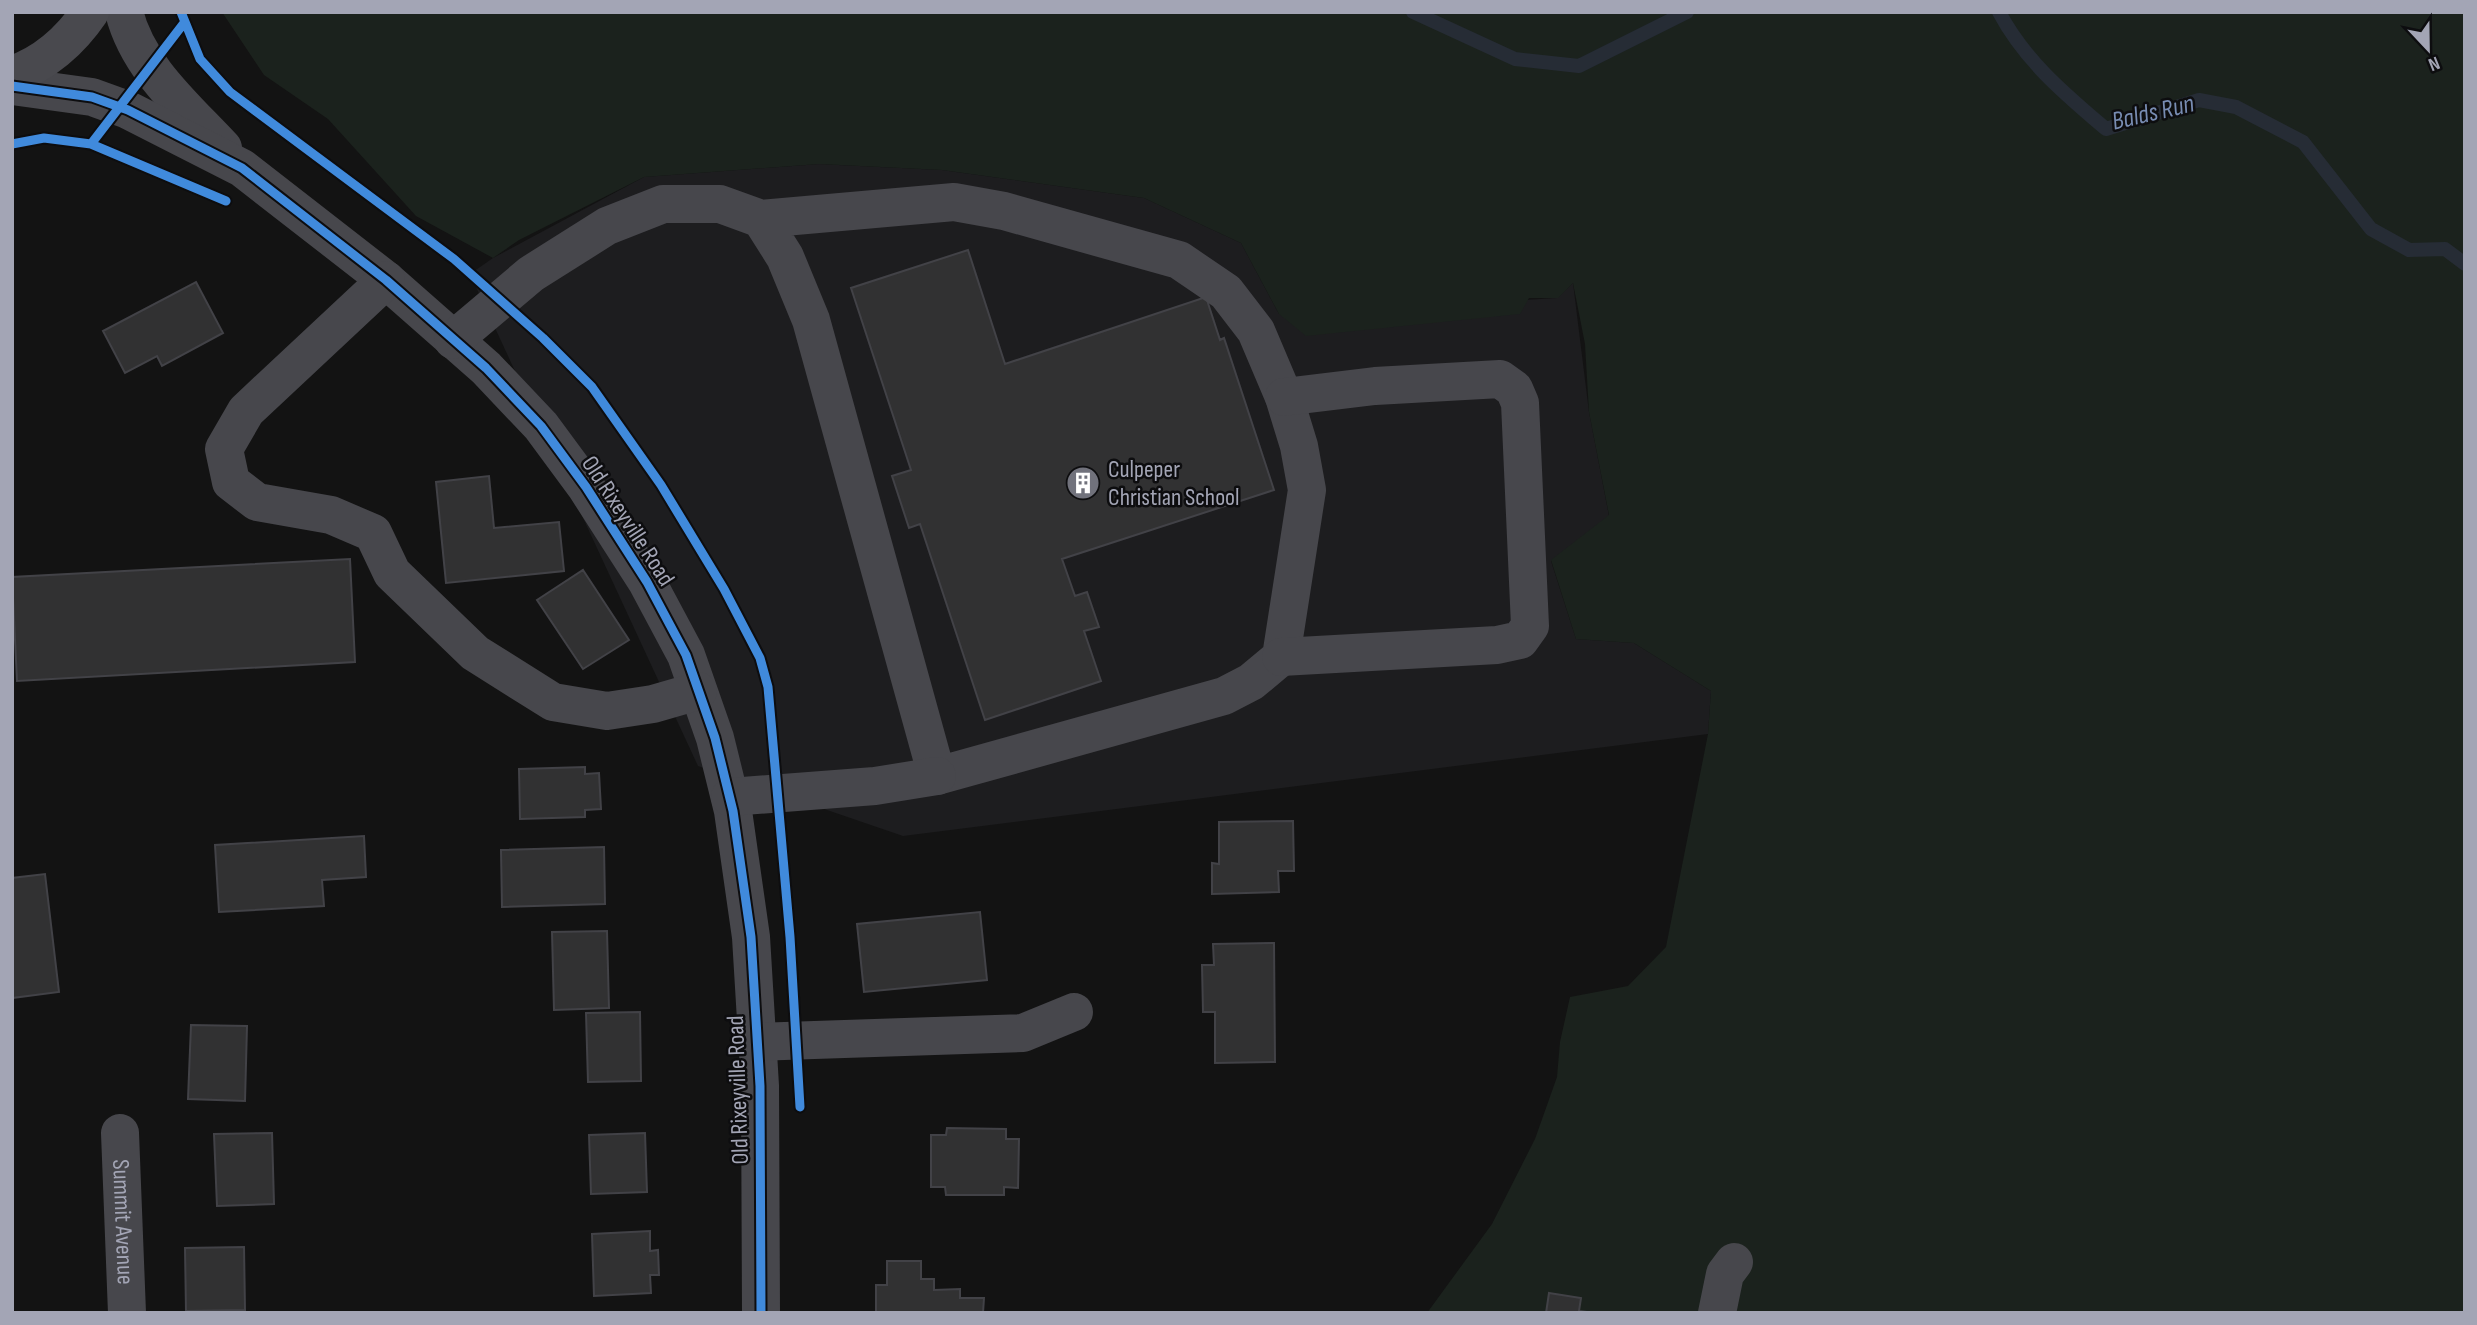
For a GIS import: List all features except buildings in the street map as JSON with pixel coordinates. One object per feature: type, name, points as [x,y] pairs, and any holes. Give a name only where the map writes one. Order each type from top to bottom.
[{"type":"main road","points":[[12,75],[54,52],[80,27],[90,12]]},
{"type":"street","points":[[124,12],[136,49],[242,167]]},
{"type":"street","name":"Old Rixeyville Road","points":[[12,86],[92,97],[128,110],[242,167],[386,280],[486,368],[541,426],[586,487],[648,582],[686,655],[715,737],[730,797],[751,937],[757,1042],[761,1313]]},
{"type":"street","points":[[453,340],[531,274],[607,226],[663,204],[720,204],[761,219],[954,202],[1003,211],[1179,260],[1226,292],[1256,331],[1284,397],[1299,446],[1307,491],[1281,657]]},
{"type":"street","points":[[761,219],[785,257],[811,320],[937,776]]},
{"type":"street","points":[[386,280],[247,411],[224,449],[231,482],[257,502],[331,515],[373,533],[391,573],[475,653],[552,702],[607,711],[653,704],[698,691]]},
{"type":"street","points":[[730,797],[875,786],[937,776],[1224,696],[1251,682],[1281,657],[1497,645],[1520,640],[1530,626],[1520,403],[1514,389],[1500,379],[1375,386],[1284,397]]},
{"type":"street","points":[[757,1042],[1023,1033],[1074,1012]]},
{"type":"street","name":"Summit Avenue","points":[[120,1133],[127,1313]]},
{"type":"street","points":[[1717,1313],[1724,1274],[1734,1262]]},
{"type":"shaded area","points":[[222,12],[2465,12],[2465,1313],[1427,1313],[1492,1224],[1535,1139],[1557,1077],[1560,1042],[1570,997],[1628,986],[1666,947],[1708,734],[1711,691],[1634,643],[1576,639],[1551,560],[1609,515],[1589,412],[1585,344],[1573,283],[1558,298],[1529,298],[1520,314],[1306,336],[1279,314],[1241,243],[1144,198],[942,170],[819,164],[644,177],[519,240],[493,258],[416,216],[328,119],[264,75]]},
{"type":"shaded area","points":[[819,164],[942,170],[1144,198],[1241,243],[1279,314],[1557,298],[1573,283],[1589,412],[1609,516],[1551,561],[1576,639],[1634,643],[1711,691],[1708,734],[903,836],[698,766],[470,274],[493,258],[644,177]]},
{"type":"waterway","name":"Balds Run","points":[[1413,12],[1515,59],[1579,66],[1687,12]]},
{"type":"waterway","name":"Balds Run","points":[[1999,12],[2033,61],[2061,90],[2106,129],[2199,100],[2236,107],[2303,142],[2371,229],[2409,250],[2445,249],[2465,264]]},
{"type":"cycle path","points":[[181,12],[200,59],[230,92],[454,259],[543,338],[592,387],[661,485],[724,589],[760,658],[768,687],[790,937],[800,1107]]},
{"type":"cycle path","points":[[91,144],[184,23]]},
{"type":"cycle path","points":[[12,86],[92,97],[128,110],[242,168],[386,280],[486,368],[541,426],[586,487],[647,582],[686,655],[715,738],[733,811],[751,937],[760,1086],[761,1313]]},
{"type":"cycle path","points":[[12,144],[44,138],[91,144],[226,201]]},
{"type":"place","name":"Culpeper Christian School","points":[[1083,483]]}]
